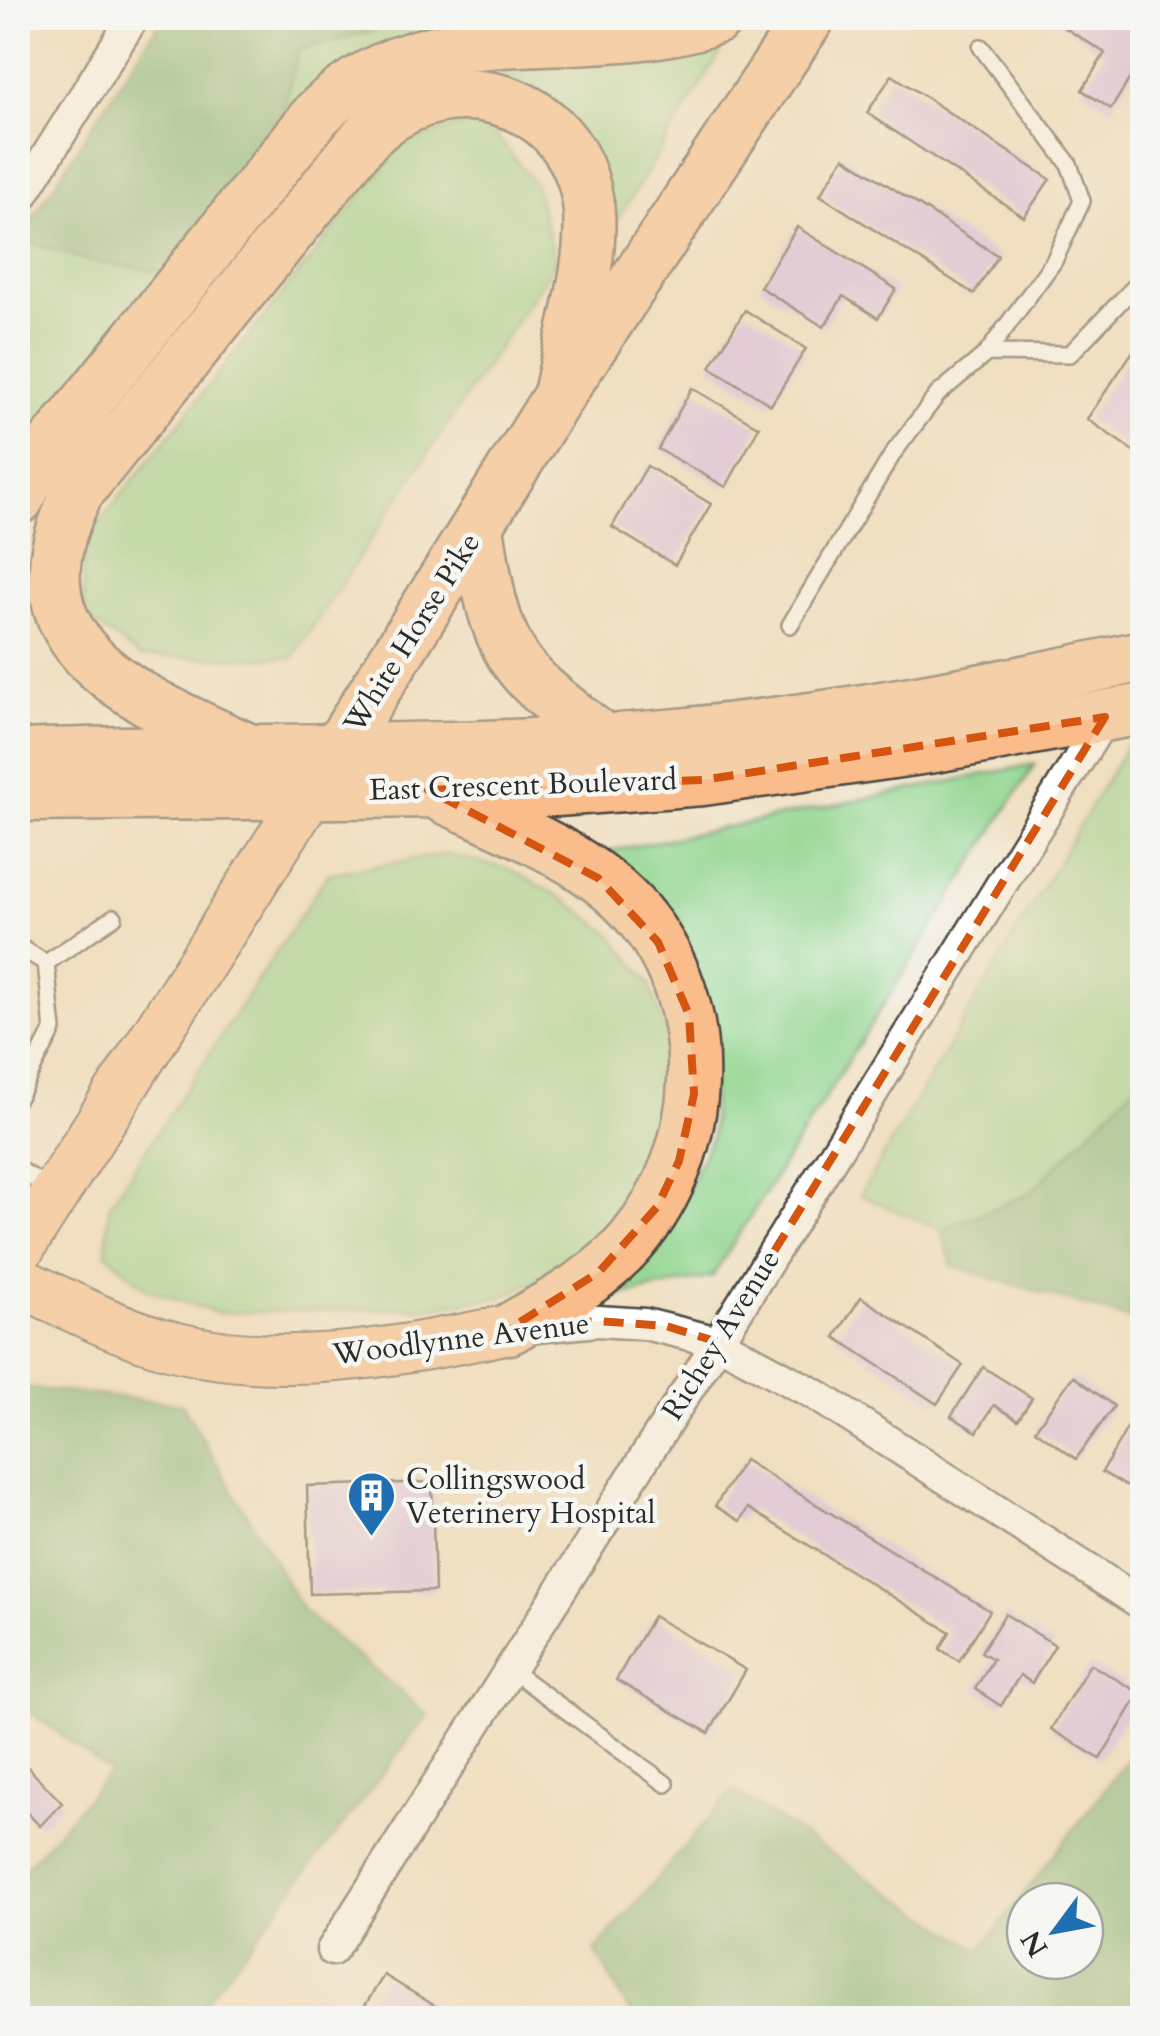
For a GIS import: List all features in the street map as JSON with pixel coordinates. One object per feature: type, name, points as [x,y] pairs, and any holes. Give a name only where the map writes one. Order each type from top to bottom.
[{"type":"highway","points":[[18,499],[47,451],[293,144],[355,80],[412,55],[462,45],[657,31],[716,18]]},
{"type":"highway","name":"White Horse Pike","points":[[311,790],[559,394],[809,18]]},
{"type":"highway","points":[[244,747],[127,694],[89,667],[57,618],[50,587],[50,558],[57,530],[78,492],[360,143],[403,108],[456,93],[498,98],[547,126],[576,166],[587,193],[589,240],[559,394]]},
{"type":"highway","points":[[478,527],[490,595],[503,638],[517,662],[602,739]]},
{"type":"highway","name":"East Crescent Boulevard","points":[[18,755],[244,747],[477,746],[602,739],[793,721],[1139,653]]},
{"type":"highway","name":"East Crescent Boulevard","points":[[18,796],[311,790],[557,791],[703,780],[1124,713]]},
{"type":"highway","points":[[428,790],[543,844],[598,878],[635,911],[658,942],[689,1015],[694,1094],[679,1161],[656,1207],[631,1243],[598,1272],[509,1329]]},
{"type":"main road","name":"White Horse Pike","points":[[18,1251],[37,1181],[118,1097],[311,790]]},
{"type":"main road","name":"Woodlynne Avenue","points":[[18,1281],[158,1342],[247,1358],[403,1352],[509,1329]]},
{"type":"street","points":[[18,202],[134,18]]},
{"type":"street","name":"Richey Avenue","points":[[332,1950],[1124,713]]},
{"type":"street","name":"Woodlynne Avenue","points":[[509,1329],[598,1321],[666,1326],[718,1342],[816,1395],[1142,1604]]},
{"type":"lane","points":[[790,625],[894,452],[938,394],[987,353],[1054,260],[1082,201],[1069,164],[980,46]]},
{"type":"lane","points":[[987,353],[1070,354],[1142,278]]},
{"type":"lane","points":[[46,963],[114,918]]},
{"type":"lane","points":[[18,946],[46,963]]},
{"type":"lane","points":[[18,1097],[53,1030],[46,963]]},
{"type":"lane","points":[[510,1669],[666,1784]]},
{"type":"highlighted area","points":[[1105,717],[718,1342],[666,1326],[598,1321],[509,1329],[599,1272],[657,1207],[679,1161],[694,1094],[689,1015],[658,942],[598,878],[428,790],[703,780]]},
{"type":"green space","points":[[162,18],[419,18],[298,51],[283,111],[163,272],[89,261],[19,239]]},
{"type":"green space","points":[[419,18],[585,18],[372,49],[283,111],[298,50]]},
{"type":"green space","points":[[721,38],[726,44],[613,227],[530,94],[495,65]]},
{"type":"green space","points":[[483,119],[534,183],[556,261],[292,658],[140,657],[83,615],[84,542],[403,143]]},
{"type":"green space","points":[[19,239],[89,261],[163,272],[18,451]]},
{"type":"green space","points":[[1142,741],[1142,1078],[1029,1194],[941,1230],[860,1195],[1128,744]]},
{"type":"green space","points":[[1035,764],[712,1277],[607,1298],[667,1234],[712,1136],[712,1044],[600,853]]},
{"type":"green space","points":[[445,854],[509,869],[564,899],[611,934],[649,982],[668,1041],[677,1102],[647,1171],[608,1228],[561,1269],[502,1297],[425,1308],[217,1313],[147,1289],[106,1253],[109,1206],[328,874]]},
{"type":"green space","points":[[1142,1078],[1142,1323],[952,1266],[941,1230],[1029,1194]]},
{"type":"green space","points":[[19,1387],[182,1404],[303,1611],[428,1715],[193,2018],[18,2018],[18,1876],[110,1772],[18,1703]]},
{"type":"green space","points":[[1142,1741],[1142,2018],[633,2018],[595,1951],[733,1790],[980,1950],[1005,1918],[1005,1981],[1105,1981],[1105,1881],[1033,1881]]},
{"type":"building","points":[[1049,18],[1142,18],[1142,59],[1111,109],[1082,90],[1105,53]]},
{"type":"building","points":[[892,75],[1050,179],[1024,217],[867,113]]},
{"type":"building","points":[[844,157],[998,256],[974,294],[820,195]]},
{"type":"building","points":[[797,227],[896,289],[878,318],[843,296],[824,327],[760,287]]},
{"type":"building","points":[[745,310],[806,349],[771,405],[710,367]]},
{"type":"building","points":[[1142,338],[1142,457],[1087,419]]},
{"type":"building","points":[[692,388],[759,427],[726,487],[658,449]]},
{"type":"building","points":[[647,466],[711,504],[675,565],[612,527]]},
{"type":"building","points":[[861,1297],[963,1365],[937,1404],[835,1337]]},
{"type":"building","points":[[983,1367],[1032,1398],[1018,1420],[994,1405],[977,1432],[951,1416]]},
{"type":"building","points":[[1073,1376],[1114,1406],[1076,1459],[1035,1430]]},
{"type":"building","points":[[1131,1421],[1142,1428],[1140,1494],[1102,1472]]},
{"type":"building","points":[[744,1460],[990,1611],[959,1661],[940,1649],[950,1632],[748,1508],[740,1521],[715,1506]]},
{"type":"building","name":"Collingswood Veterinery Hospital","points":[[432,1482],[435,1591],[310,1594],[307,1486]]},
{"type":"building","points":[[1005,1614],[1055,1645],[1032,1683],[1020,1675],[1001,1706],[975,1689],[993,1659],[981,1652]]},
{"type":"building","points":[[653,1616],[746,1670],[709,1733],[616,1680]]},
{"type":"building","points":[[1090,1664],[1140,1693],[1100,1759],[1051,1729]]},
{"type":"building","points":[[18,1757],[62,1803],[40,1826],[18,1804]]},
{"type":"building","points":[[384,1975],[455,2018],[376,2018],[362,2010]]},
{"type":"place","name":"Collingswood Veterinery Hospital","points":[[371,1538]]}]
